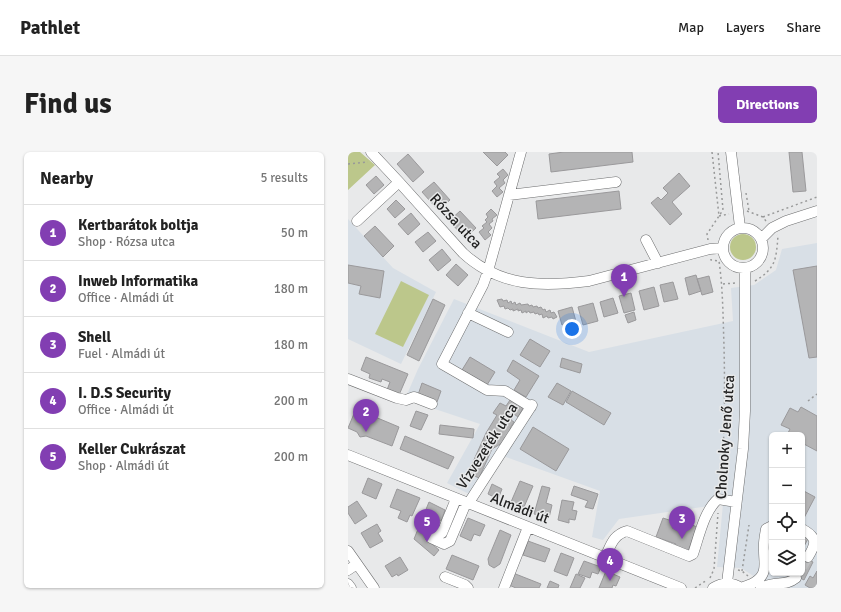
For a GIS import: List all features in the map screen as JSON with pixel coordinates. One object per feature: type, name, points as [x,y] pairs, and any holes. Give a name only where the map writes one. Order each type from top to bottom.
[{"type":"street","name":"Rózsa utca","points":[[371,152],[462,253],[473,262],[500,276],[533,285],[589,281],[710,249],[723,248]]},
{"type":"street","points":[[508,332],[468,313],[483,285],[488,271],[520,152]]},
{"type":"street","points":[[731,152],[740,227]]},
{"type":"street","points":[[358,221],[399,182]]},
{"type":"street","points":[[509,194],[616,182]]},
{"type":"street","points":[[762,238],[772,228],[786,221],[817,211]]},
{"type":"street","points":[[740,227],[747,227],[753,230],[762,238],[764,244],[763,255],[756,264],[745,268],[738,267],[732,265],[724,255],[723,248],[726,237],[730,232],[740,227]]},
{"type":"street","points":[[646,240],[658,263]]},
{"type":"street","name":"Cholnoky Jenő utca","points":[[727,583],[745,411],[745,268]]},
{"type":"street","name":"Vízvezeték utca","points":[[456,499],[442,533],[433,534],[444,544],[450,541],[467,504],[531,406],[505,391],[487,390],[442,364],[468,313]]},
{"type":"street","points":[[348,379],[397,398],[406,400],[414,397],[432,404]]},
{"type":"street","name":"Almádi út","points":[[348,455],[467,504],[605,557],[674,587]]},
{"type":"street","points":[[605,557],[612,540],[619,533],[627,531],[689,556],[693,554],[713,503],[718,499],[736,502]]},
{"type":"street","points":[[504,588],[528,527]]},
{"type":"street","points":[[713,588],[727,583],[734,584],[741,588],[755,582],[763,574],[765,564],[763,550],[765,534],[766,529],[769,528]]},
{"type":"street","points":[[805,530],[810,533],[815,544],[808,556]]},
{"type":"street","points":[[348,551],[374,588]]},
{"type":"street","points":[[348,570],[357,564]]},
{"type":"street","points":[[445,577],[468,588]]},
{"type":"street","points":[[762,588],[766,585],[775,583],[790,583],[796,578]]},
{"type":"street","points":[[348,584],[351,588]]},
{"type":"path","points":[[712,152],[719,216]]},
{"type":"path","points":[[695,588],[710,578],[714,569],[723,457],[724,373],[722,284],[720,261],[712,260],[707,234],[723,210],[718,152]]},
{"type":"path","points":[[348,164],[379,161]]},
{"type":"path","points":[[763,217],[817,196]]},
{"type":"path","points":[[719,216],[749,211],[763,217],[778,236],[775,261],[767,274],[754,282],[722,284]]},
{"type":"path","points":[[808,401],[817,394]]},
{"type":"path","points":[[742,571],[749,525]]},
{"type":"shaded area","points":[[348,219],[393,268],[436,292],[401,364],[348,339]]},
{"type":"shaded area","points":[[817,243],[817,588],[762,588],[755,577],[741,568],[717,567],[723,504],[619,519],[603,540],[592,537],[600,491],[503,456],[477,498],[447,483],[480,424],[405,399],[418,369],[454,299],[589,352],[733,321],[731,288],[754,285],[776,270],[782,249]]},
{"type":"green space","points":[[348,152],[360,152],[375,165],[348,190]]},
{"type":"green space","points":[[743,234],[752,238],[756,247],[752,256],[743,260],[734,256],[730,247],[734,238]]},
{"type":"green space","points":[[401,281],[429,295],[403,347],[375,334]]},
{"type":"building","points":[[483,152],[505,152],[508,155],[497,166]]},
{"type":"building","points":[[564,152],[632,152],[633,162],[551,172],[549,154]]},
{"type":"building","points":[[789,152],[802,152],[806,191],[793,192]]},
{"type":"building","points":[[408,154],[424,172],[413,182],[397,164]]},
{"type":"building","points":[[503,169],[508,175],[503,180],[505,183],[499,188],[503,192],[497,197],[492,191],[497,186],[494,182],[500,177],[497,174]]},
{"type":"building","points":[[679,173],[690,186],[672,202],[682,214],[670,225],[651,203],[658,197],[661,200],[668,193],[663,188]]},
{"type":"building","points":[[376,176],[384,185],[374,194],[366,185]]},
{"type":"building","points":[[434,182],[450,200],[438,210],[422,192]]},
{"type":"building","points":[[619,191],[621,209],[538,219],[536,201]]},
{"type":"building","points":[[396,200],[405,209],[395,218],[387,209]]},
{"type":"building","points":[[491,209],[497,215],[489,224],[492,228],[488,232],[491,235],[485,240],[479,232],[484,228],[482,226],[487,222],[485,220],[488,217],[486,214]]},
{"type":"building","points":[[460,211],[476,228],[465,238],[449,221]]},
{"type":"building","points":[[411,213],[420,224],[408,235],[398,224]]},
{"type":"building","points":[[375,226],[394,246],[383,257],[364,236]]},
{"type":"building","points":[[428,232],[436,241],[423,252],[415,242]]},
{"type":"building","points":[[442,249],[451,260],[438,271],[429,260]]},
{"type":"building","points":[[456,264],[468,275],[458,286],[446,275]]},
{"type":"building","points":[[348,265],[384,271],[380,298],[359,294],[361,286],[348,283]]},
{"type":"building","points":[[817,266],[817,357],[809,358],[793,270]]},
{"type":"building","points":[[696,275],[701,291],[689,295],[685,278]]},
{"type":"building","points":[[709,276],[713,292],[702,295],[697,279]]},
{"type":"building","points":[[673,282],[678,299],[664,302],[660,285]]},
{"type":"building","points":[[654,287],[659,306],[644,310],[639,291]]},
{"type":"building","points":[[631,293],[635,310],[624,313],[619,296]]},
{"type":"building","points":[[613,298],[618,313],[604,317],[600,302]]},
{"type":"building","points":[[433,299],[445,305],[419,361],[407,355]]},
{"type":"building","points":[[502,299],[503,301],[507,300],[508,303],[511,301],[512,304],[515,302],[516,305],[520,303],[521,305],[528,304],[529,306],[532,305],[533,307],[541,307],[543,310],[545,309],[546,312],[550,310],[551,313],[554,312],[557,317],[553,319],[552,317],[548,318],[547,316],[543,318],[542,314],[535,314],[534,312],[530,313],[529,311],[526,313],[526,311],[522,313],[521,310],[518,311],[518,309],[513,311],[513,309],[505,309],[504,306],[500,307],[497,300]]},
{"type":"building","points":[[593,303],[598,321],[583,325],[578,307]]},
{"type":"building","points":[[572,307],[577,325],[570,327],[569,323],[562,325],[558,311]]},
{"type":"building","points":[[634,312],[636,320],[628,323],[625,315]]},
{"type":"building","points":[[530,339],[550,351],[540,367],[520,355]]},
{"type":"building","points":[[366,357],[408,374],[399,395],[387,390],[390,382],[382,379],[381,382],[369,378],[370,374],[361,370]]},
{"type":"building","points":[[470,357],[495,372],[487,385],[462,370]]},
{"type":"building","points":[[562,358],[582,364],[580,373],[560,367]]},
{"type":"building","points":[[513,360],[539,376],[526,397],[514,390],[520,380],[507,371]]},
{"type":"building","points":[[422,383],[441,391],[437,402],[418,395]]},
{"type":"building","points":[[557,383],[571,391],[563,405],[548,397]]},
{"type":"building","points":[[572,391],[611,413],[604,425],[566,402]]},
{"type":"building","points":[[510,400],[523,408],[518,417],[514,414],[511,420],[514,422],[510,428],[513,430],[507,439],[505,437],[502,443],[492,449],[479,478],[468,473],[486,433],[497,415],[493,413],[500,403],[506,406]]},
{"type":"building","points":[[801,407],[817,416],[817,451],[805,445],[805,432],[788,432],[790,429],[781,425],[790,408],[798,412]]},
{"type":"building","points":[[356,409],[399,427],[392,446],[366,436],[360,437],[357,432],[348,428]]},
{"type":"building","points":[[416,411],[428,415],[421,430],[410,426]]},
{"type":"building","points":[[440,425],[474,429],[473,438],[439,434]]},
{"type":"building","points":[[533,427],[569,449],[556,471],[520,449]]},
{"type":"building","points":[[405,436],[454,457],[448,469],[400,449]]},
{"type":"building","points":[[368,478],[382,484],[376,499],[362,493]]},
{"type":"building","points":[[520,481],[533,486],[524,507],[511,502]]},
{"type":"building","points":[[492,484],[502,489],[498,499],[488,494]]},
{"type":"building","points":[[542,486],[550,488],[546,503],[552,505],[549,518],[534,514]]},
{"type":"building","points":[[574,486],[598,494],[593,509],[585,507],[588,501],[571,495]]},
{"type":"building","points":[[397,489],[420,498],[412,516],[410,515],[407,522],[398,518],[401,511],[390,507]]},
{"type":"building","points":[[805,492],[815,497],[805,516]]},
{"type":"building","points":[[562,500],[574,502],[572,510],[577,511],[575,520],[569,519],[569,523],[558,520]]},
{"type":"building","points":[[357,501],[367,516],[355,524],[348,513],[348,507]]},
{"type":"building","points":[[429,502],[445,510],[441,521],[434,518],[425,538],[439,550],[434,556],[414,539]]},
{"type":"building","points":[[468,518],[485,525],[480,536],[474,534],[471,541],[460,536]]},
{"type":"building","points":[[663,518],[675,522],[672,528],[681,532],[685,522],[697,527],[687,554],[674,549],[676,544],[656,537]]},
{"type":"building","points":[[377,524],[381,531],[378,533],[383,541],[370,548],[361,533]]},
{"type":"building","points":[[500,530],[511,535],[500,564],[494,568],[489,565],[488,559]]},
{"type":"building","points":[[805,535],[809,537],[805,544]]},
{"type":"building","points":[[528,541],[550,549],[545,562],[523,555]]},
{"type":"building","points":[[561,553],[574,558],[567,576],[554,571]]},
{"type":"building","points":[[452,555],[479,566],[473,580],[446,569]]},
{"type":"building","points":[[400,557],[408,570],[398,576],[397,574],[392,577],[385,566]]},
{"type":"building","points":[[805,558],[813,562],[804,580],[796,576],[805,576]]},
{"type":"building","points":[[584,561],[601,567],[598,574],[592,572],[590,578],[578,574]]},
{"type":"building","points":[[606,571],[620,577],[616,586],[613,585],[612,588],[599,588]]},
{"type":"building","points":[[817,571],[817,588],[810,588],[805,585],[810,576],[813,578]]},
{"type":"building","points":[[513,573],[541,584],[539,588],[516,588],[509,585]]},
{"type":"building","points":[[576,574],[585,578],[580,588],[570,588]]},
{"type":"building","points":[[550,581],[559,585],[558,588],[547,588]]},
{"type":"tunnel","points":[[805,562],[808,557]]},
{"type":"place","name":"Kertbarátok boltja","points":[[624,297]]},
{"type":"place","name":"Inweb Informatika","points":[[366,432]]},
{"type":"place","name":"Shell","points":[[682,539]]},
{"type":"place","name":"Keller Cukrászat","points":[[427,542]]},
{"type":"place","name":"I. D.S Security","points":[[610,581]]}]
